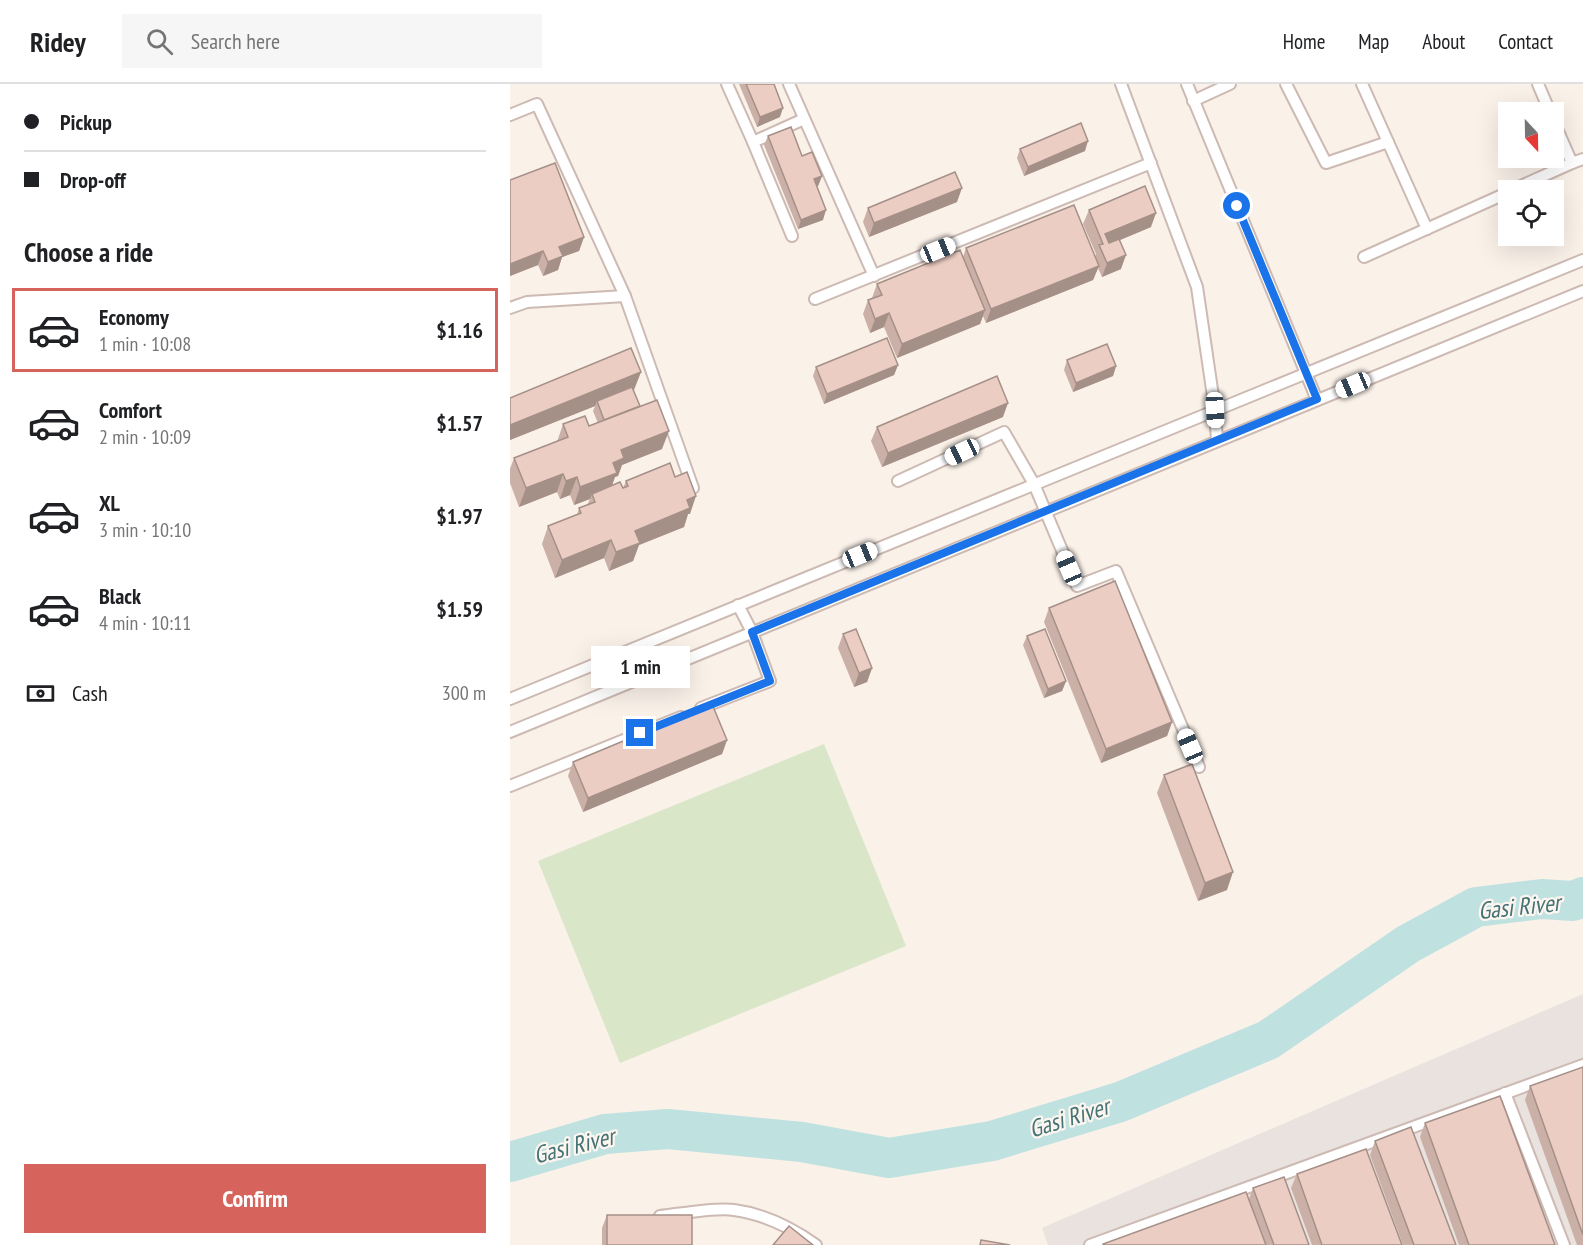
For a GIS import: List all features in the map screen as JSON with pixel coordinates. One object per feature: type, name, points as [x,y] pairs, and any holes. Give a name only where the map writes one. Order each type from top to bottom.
[{"type":"lane","points":[[727,84],[792,236]]},
{"type":"lane","points":[[789,84],[874,276]]},
{"type":"lane","points":[[1121,84],[1197,287],[1215,410],[1217,441]]},
{"type":"lane","points":[[1186,84],[1317,399]]},
{"type":"lane","points":[[1193,101],[1230,84]]},
{"type":"lane","points":[[1286,84],[1326,163],[1388,142]]},
{"type":"lane","points":[[1362,84],[1427,229]]},
{"type":"lane","points":[[1538,84],[1546,102]]},
{"type":"lane","points":[[510,115],[537,105],[625,296],[693,488]]},
{"type":"lane","points":[[753,142],[804,120]]},
{"type":"lane","points":[[1564,145],[1572,163]]},
{"type":"lane","points":[[1534,180],[1583,159]]},
{"type":"lane","points":[[815,299],[1151,163]]},
{"type":"lane","points":[[1364,257],[1498,196]]},
{"type":"lane","points":[[510,699],[1583,260]]},
{"type":"lane","points":[[510,732],[1583,291]]},
{"type":"lane","points":[[510,308],[527,302],[625,296]]},
{"type":"lane","points":[[898,481],[1004,432],[1034,484],[1077,586],[1116,571],[1199,767]]},
{"type":"lane","points":[[510,786],[770,681],[752,632],[738,606]]},
{"type":"lane","points":[[1090,1245],[1583,1065]]},
{"type":"lane","points":[[1505,1093],[1564,1245]]},
{"type":"lane","points":[[648,1217],[733,1209],[771,1220],[797,1232],[816,1245]]},
{"type":"shaded area","points":[[1583,994],[1583,1245],[1048,1245],[1042,1228]]},
{"type":"green space","points":[[824,744],[906,946],[620,1063],[538,861]]},
{"type":"building","points":[[746,84],[774,84],[783,108],[760,117]]},
{"type":"building","points":[[1081,123],[1088,141],[1028,167],[1020,149]]},
{"type":"building","points":[[791,127],[802,156],[812,152],[822,176],[814,179],[826,210],[801,220],[768,136]]},
{"type":"building","points":[[555,163],[584,237],[559,247],[563,256],[548,262],[543,251],[510,264],[510,180]]},
{"type":"building","points":[[955,172],[962,188],[874,223],[868,208]]},
{"type":"building","points":[[1145,186],[1156,213],[1105,234],[1109,243],[1119,239],[1126,255],[1107,263],[1099,245],[1103,244],[1089,210]]},
{"type":"building","points":[[1074,205],[1099,266],[991,309],[966,248]]},
{"type":"building","points":[[960,250],[985,310],[902,344],[889,313],[875,319],[868,300],[882,295],[877,284]]},
{"type":"building","points":[[887,338],[898,365],[827,394],[816,367]]},
{"type":"building","points":[[1107,344],[1116,366],[1076,383],[1067,360]]},
{"type":"building","points":[[631,348],[641,372],[510,425],[510,398]]},
{"type":"building","points":[[997,376],[1008,403],[888,453],[877,427]]},
{"type":"building","points":[[632,387],[640,406],[604,420],[597,401]]},
{"type":"building","points":[[657,400],[669,431],[621,450],[624,458],[613,463],[617,473],[580,487],[577,477],[566,481],[563,474],[526,488],[514,458],[568,437],[563,424],[585,416],[589,426]]},
{"type":"building","points":[[670,463],[675,477],[687,472],[696,496],[687,500],[690,508],[635,531],[640,543],[616,552],[611,540],[562,560],[548,526],[581,513],[579,508],[595,502],[592,494],[620,482],[623,488],[628,486],[626,481]]},
{"type":"building","points":[[1115,581],[1172,722],[1106,749],[1049,608]]},
{"type":"building","points":[[856,629],[872,668],[859,673],[843,634]]},
{"type":"building","points":[[1045,629],[1066,681],[1048,689],[1027,636]]},
{"type":"building","points":[[712,704],[727,740],[588,798],[573,762]]},
{"type":"building","points":[[1192,764],[1233,872],[1205,883],[1164,775]]},
{"type":"building","points":[[1583,1067],[1583,1235],[1530,1086]]},
{"type":"building","points":[[1500,1096],[1555,1245],[1469,1245],[1425,1123]]},
{"type":"building","points":[[1411,1127],[1456,1245],[1414,1245],[1375,1141]]},
{"type":"building","points":[[1366,1149],[1402,1245],[1322,1245],[1297,1174]]},
{"type":"building","points":[[1284,1177],[1309,1245],[1274,1245],[1253,1188]]},
{"type":"building","points":[[1246,1192],[1266,1245],[1103,1245],[1103,1244]]},
{"type":"building","points":[[607,1215],[692,1215],[692,1245],[607,1245]]},
{"type":"building","points":[[789,1226],[813,1245],[773,1245]]},
{"type":"building","points":[[981,1240],[1010,1245],[980,1245]]},
{"type":"waterway","name":"Gasi River","points":[[510,1162],[605,1134],[668,1129],[802,1142],[889,1158],[992,1141],[1120,1102],[1268,1040],[1408,944],[1476,907],[1542,899],[1573,901],[1583,897]]},
{"type":"route","points":[[640,733],[770,681],[752,632],[1317,399],[1237,206]]}]
